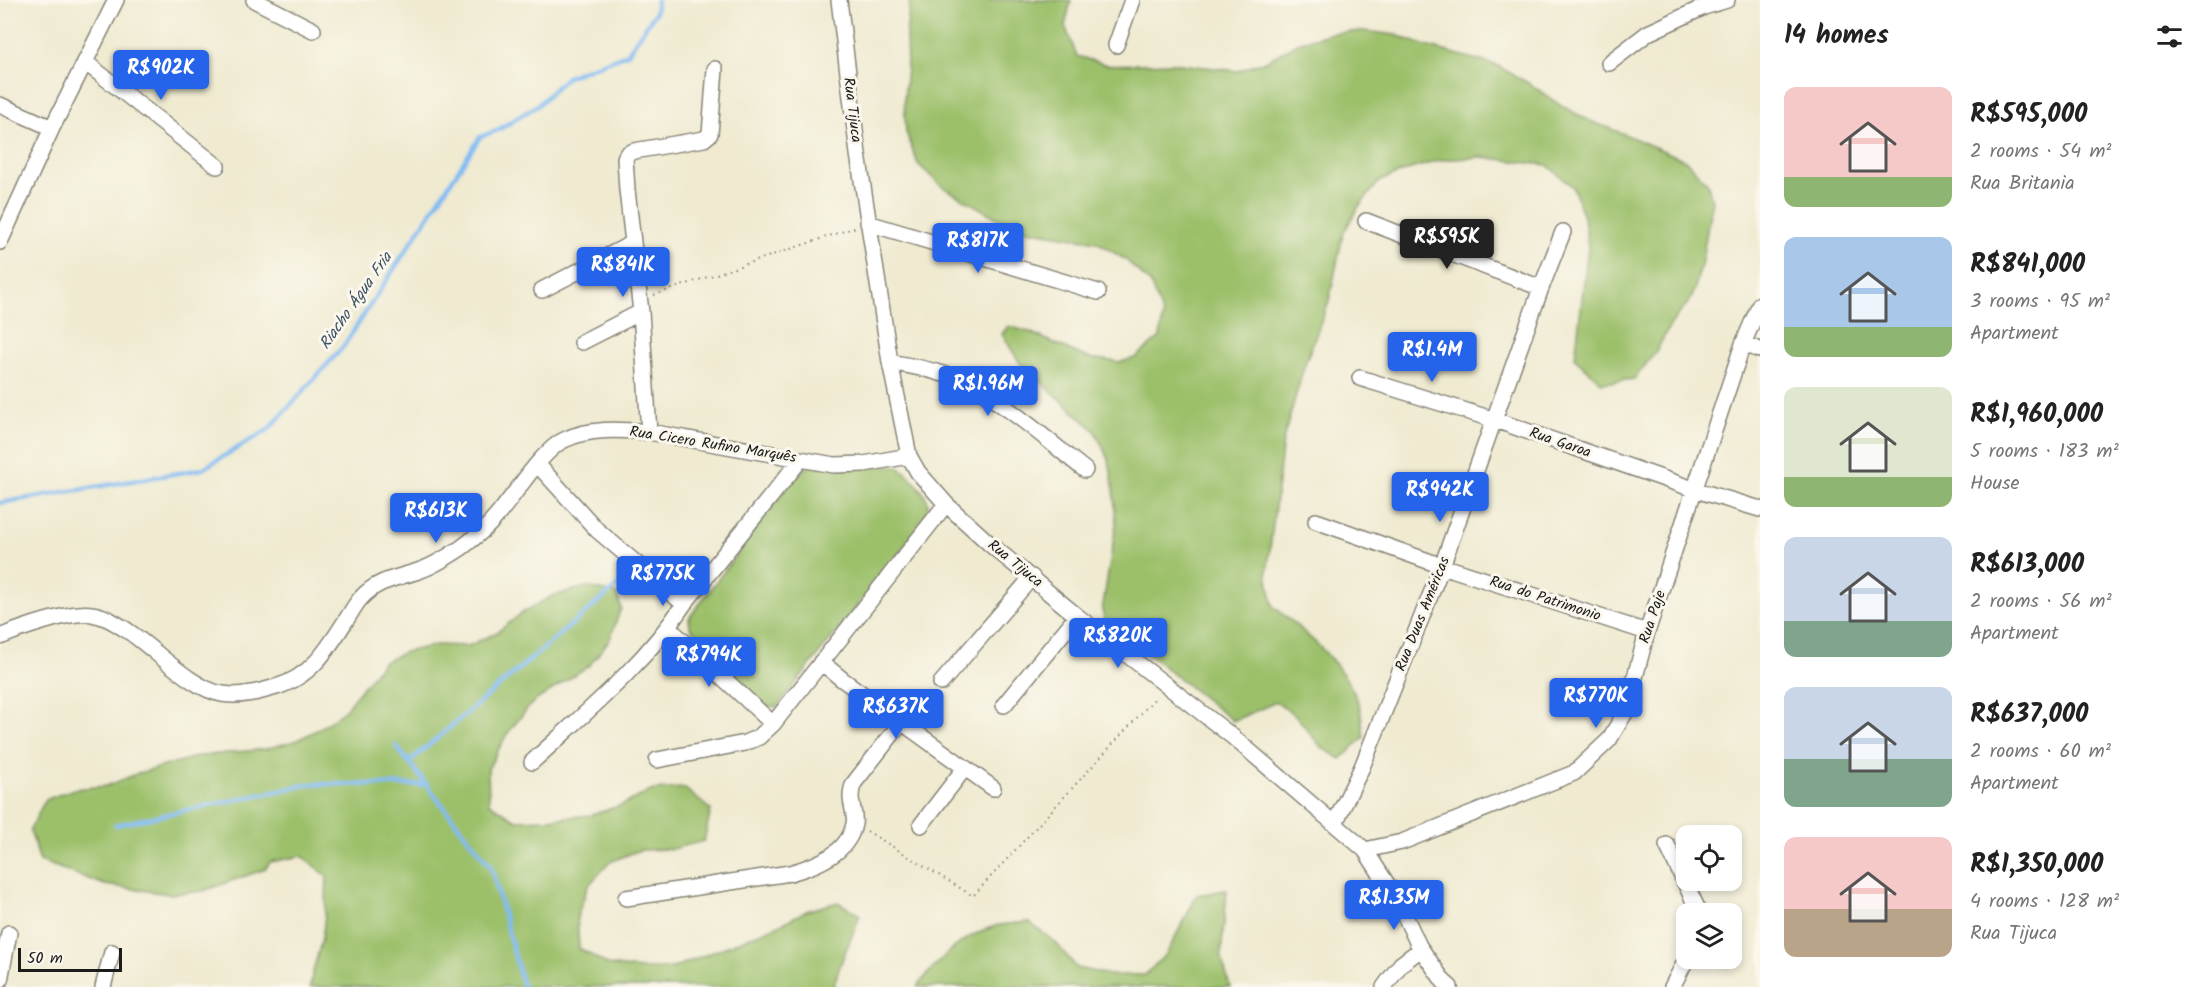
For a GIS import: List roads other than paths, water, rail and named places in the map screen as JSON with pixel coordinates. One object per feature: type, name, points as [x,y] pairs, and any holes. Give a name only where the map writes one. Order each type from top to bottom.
[{"type":"street","points":[[0,242],[7,210],[52,128],[116,0]]},
{"type":"street","points":[[254,0],[313,30]]},
{"type":"street","name":"Rua Tijuca","points":[[839,0],[868,223],[890,362],[909,456],[928,486],[991,545],[1077,616],[1233,737],[1365,850],[1398,901],[1421,949],[1450,987]]},
{"type":"street","points":[[1116,45],[1132,0]]},
{"type":"street","points":[[1609,63],[1648,33],[1704,7],[1727,0]]},
{"type":"street","points":[[85,62],[217,166]]},
{"type":"street","points":[[650,432],[640,306],[624,163],[627,154],[634,151],[705,139],[710,134],[715,69]]},
{"type":"street","points":[[0,105],[52,128]]},
{"type":"street","points":[[1366,221],[1540,288]]},
{"type":"street","points":[[868,223],[1098,292]]},
{"type":"street","name":"Rua Duas Américas","points":[[1335,823],[1362,767],[1442,566],[1540,288],[1563,232]]},
{"type":"street","points":[[542,290],[633,243]]},
{"type":"street","name":"Rua Paje","points":[[1365,850],[1401,842],[1574,773],[1609,740],[1626,711],[1647,632],[1743,344],[1760,304]]},
{"type":"street","points":[[582,342],[640,306]]},
{"type":"street","points":[[1743,344],[1760,350]]},
{"type":"street","points":[[890,362],[948,375],[963,382],[1010,411],[1085,470]]},
{"type":"street","name":"Rua Garoa","points":[[1360,378],[1495,420],[1760,510]]},
{"type":"street","name":"Rua Cicero Rufino Marquês","points":[[0,638],[44,623],[90,613],[107,618],[124,628],[196,683],[222,694],[238,695],[291,683],[303,676],[318,662],[360,599],[374,586],[388,578],[423,570],[462,547],[494,519],[538,465],[563,440],[581,434],[620,430],[650,432],[834,465],[864,464],[909,456]]},
{"type":"street","points":[[532,762],[634,665],[669,628],[684,604],[801,459]]},
{"type":"street","points":[[538,465],[597,530],[684,604]]},
{"type":"street","points":[[657,760],[745,743],[759,737],[773,724],[946,504]]},
{"type":"street","name":"Rua do Patrimonio","points":[[1316,521],[1442,566],[1647,632]]},
{"type":"street","points":[[941,683],[1032,577]]},
{"type":"street","points":[[1004,705],[1077,616]]},
{"type":"street","points":[[669,628],[773,724]]},
{"type":"street","points":[[821,662],[901,723],[993,788]]},
{"type":"street","points":[[626,898],[790,873],[826,860],[847,839],[854,824],[850,795],[854,783],[901,723]]},
{"type":"street","points":[[921,825],[964,769]]},
{"type":"street","points":[[1667,845],[1695,903]]},
{"type":"street","points":[[0,980],[9,933]]},
{"type":"street","points":[[1384,987],[1401,964],[1421,949]]},
{"type":"street","points":[[103,987],[112,952]]},
{"type":"street","points":[[1672,987],[1681,969]]},
{"type":"waterway","name":"Riacho Água Fria","points":[[0,503],[202,469],[268,430],[343,347],[480,137],[498,130],[538,105],[567,77],[627,54],[655,13],[657,0]]},
{"type":"waterway","points":[[409,762],[624,580]]},
{"type":"waterway","points":[[396,746],[491,867],[523,987]]},
{"type":"waterway","points":[[116,825],[310,784],[426,785]]}]
